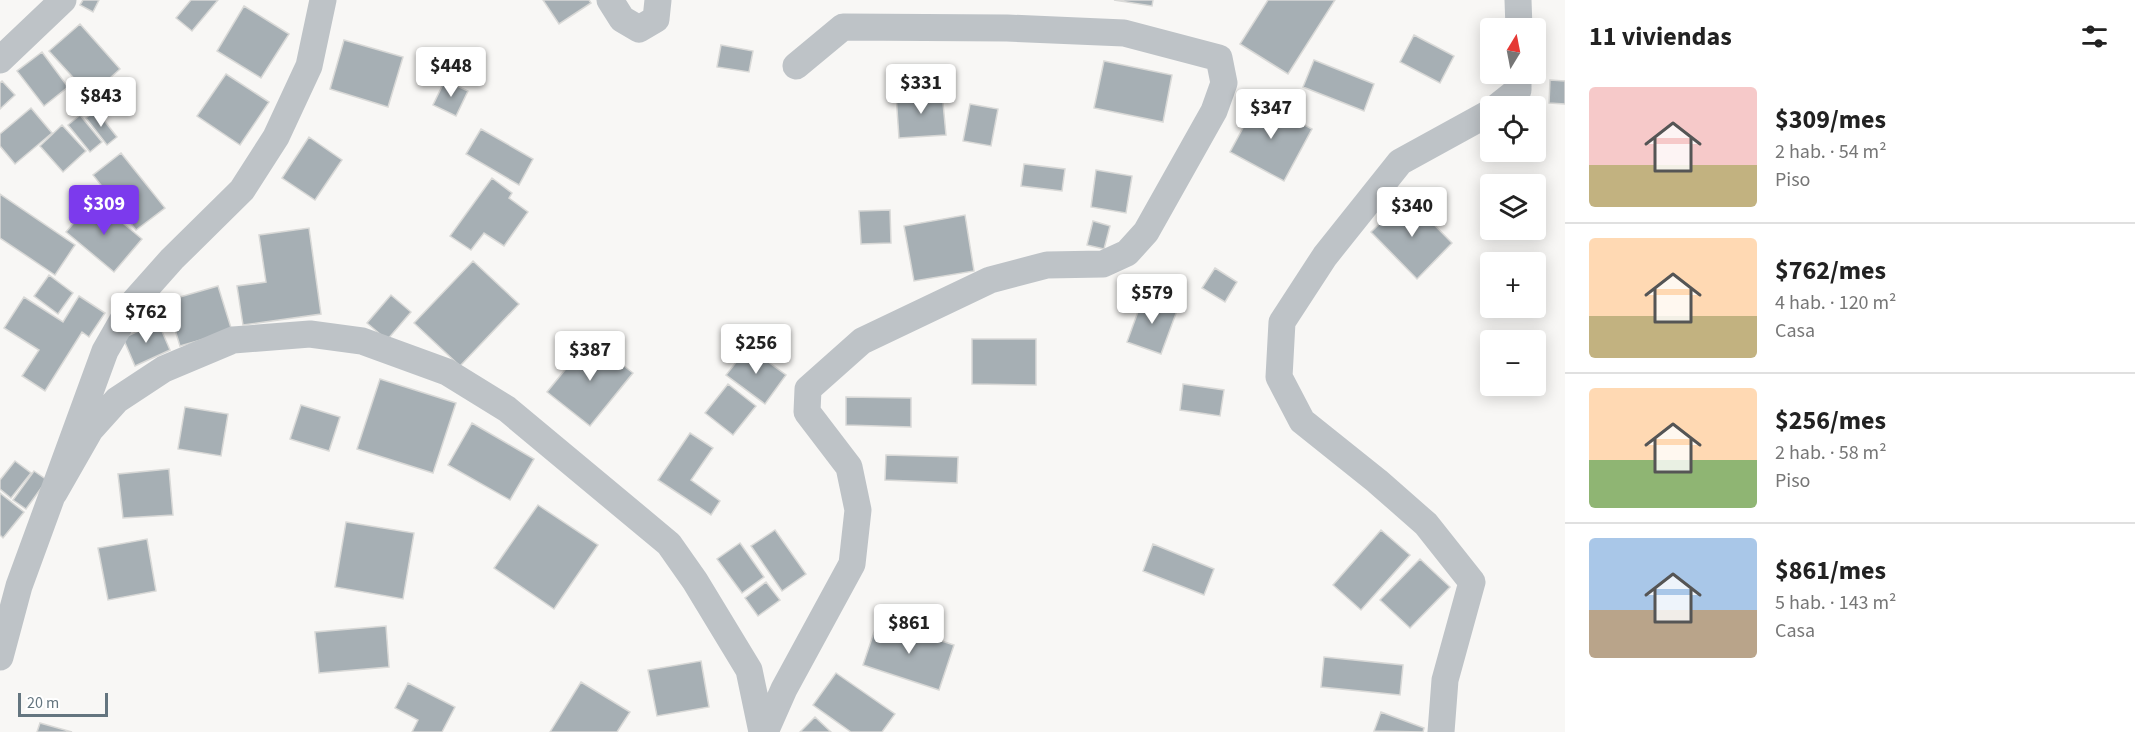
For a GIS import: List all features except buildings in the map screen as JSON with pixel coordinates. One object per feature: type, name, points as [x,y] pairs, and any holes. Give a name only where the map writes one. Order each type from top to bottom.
[{"type":"street","points":[[0,60],[63,0]]},
{"type":"street","points":[[54,493],[105,351],[132,304],[172,258],[242,190],[276,137],[309,66],[322,0]]},
{"type":"street","points":[[610,0],[622,19],[639,30],[656,19],[658,0]]},
{"type":"street","points":[[1518,0],[1519,18]]},
{"type":"street","points":[[764,732],[784,689],[852,564],[858,510],[849,467],[807,412],[808,389],[862,341],[990,280],[1047,265],[1103,264],[1127,253],[1146,232],[1214,111],[1224,83],[1219,58],[1124,33],[1030,29],[843,27],[796,66]]},
{"type":"street","points":[[1510,96],[1518,90],[1518,84]]},
{"type":"street","points":[[1441,732],[1445,680],[1472,582],[1426,524],[1302,421],[1279,377],[1282,322],[1325,256],[1400,162],[1480,118]]},
{"type":"street","points":[[0,657],[9,589],[54,493],[90,429],[117,400],[164,369],[233,340],[310,334],[362,341],[447,372],[507,409],[669,544],[695,581],[749,670],[764,732]]}]
